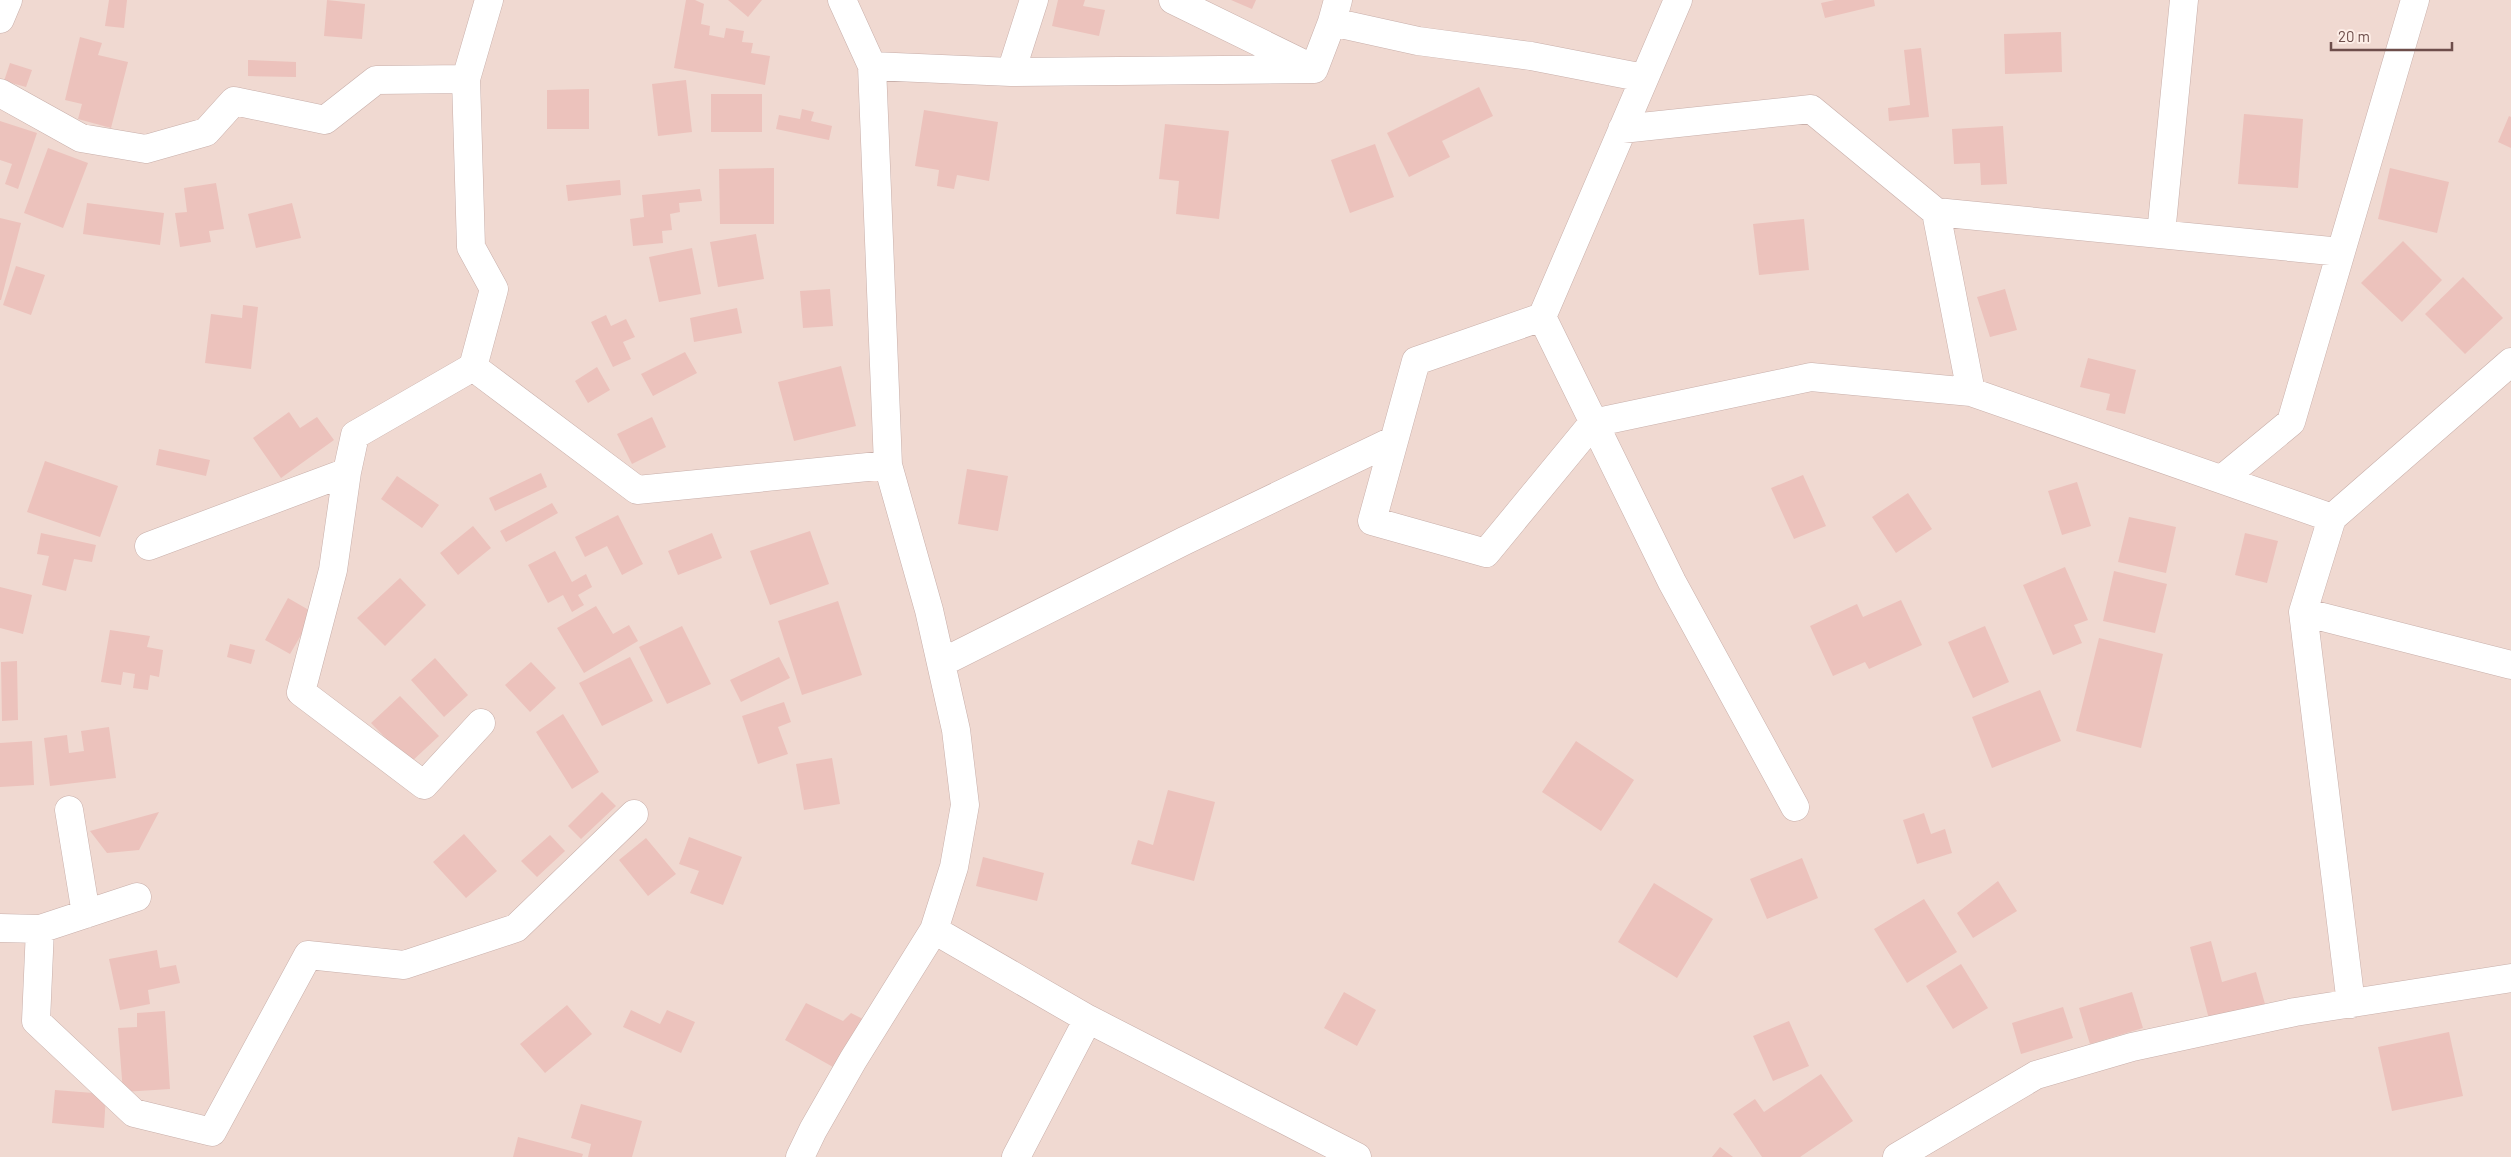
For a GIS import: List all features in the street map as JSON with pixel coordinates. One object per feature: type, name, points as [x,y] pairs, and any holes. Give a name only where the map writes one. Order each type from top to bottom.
[{"type":"street","points":[[0,19],[8,0]]},
{"type":"street","points":[[481,723],[424,785],[301,692],[333,570],[348,472],[356,435],[473,368],[494,289],[471,247],[466,79],[489,0]]},
{"type":"street","points":[[800,1157],[813,1130],[849,1068],[934,930],[954,867],[965,805],[956,730],[930,610],[888,465],[872,66],[842,0]]},
{"type":"street","points":[[1011,72],[1034,0]]},
{"type":"street","points":[[1173,0],[1314,69]]},
{"type":"street","points":[[1678,0],[1542,317],[1416,361],[1372,522],[1486,553],[1593,423],[1810,377],[1971,392],[2332,518]]},
{"type":"street","points":[[2161,234],[2184,0]]},
{"type":"street","points":[[2222,479],[2291,422],[2415,0]]},
{"type":"street","points":[[1314,69],[1335,11],[1418,41],[1531,56],[1644,78]]},
{"type":"street","points":[[872,66],[1011,72],[1314,69]]},
{"type":"street","points":[[0,93],[81,138],[146,149],[206,132],[234,101],[325,120],[376,80],[466,79]]},
{"type":"street","points":[[1622,129],[1811,109],[1936,212],[2341,252]]},
{"type":"street","points":[[1936,212],[1971,392]]},
{"type":"street","points":[[1542,317],[1672,582],[1795,807]]},
{"type":"street","points":[[2351,1004],[2303,612],[2332,518],[2511,362]]},
{"type":"street","points":[[473,368],[637,490],[888,465]]},
{"type":"street","points":[[941,663],[1176,545],[1394,440]]},
{"type":"street","points":[[149,546],[348,472]]},
{"type":"street","points":[[2303,612],[2511,664]]},
{"type":"street","points":[[69,810],[86,914]]},
{"type":"street","points":[[40,929],[36,1021],[134,1113],[212,1132],[308,954],[404,965],[516,928],[634,814]]},
{"type":"street","points":[[0,928],[40,929],[137,897]]},
{"type":"street","points":[[934,930],[1088,1019],[1357,1157]]},
{"type":"street","points":[[1897,1157],[2036,1075],[2132,1047],[2295,1012],[2511,978]]},
{"type":"street","points":[[1016,1157],[1088,1019]]},
{"type":"shaded area","points":[[0,0],[2511,0],[2511,1157],[0,1157]]},
{"type":"building","points":[[109,0],[127,0],[124,28],[105,26]]},
{"type":"building","points":[[327,0],[365,4],[362,39],[324,36]]},
{"type":"building","points":[[686,0],[695,0],[704,4],[701,24],[710,26],[709,35],[724,38],[726,28],[744,31],[742,42],[753,43],[751,53],[770,56],[765,85],[674,68]]},
{"type":"building","points":[[728,0],[762,0],[748,17]]},
{"type":"building","points":[[1058,0],[1085,0],[1083,6],[1105,10],[1099,36],[1052,26]]},
{"type":"building","points":[[1231,0],[1256,0],[1252,9]]},
{"type":"building","points":[[1835,0],[1874,0],[1875,6],[1825,18],[1821,3]]},
{"type":"building","points":[[2061,32],[2062,72],[2005,74],[2004,34]]},
{"type":"building","points":[[80,37],[102,43],[98,55],[128,62],[111,128],[78,119],[82,104],[65,100]]},
{"type":"building","points":[[1921,48],[1929,117],[1889,121],[1888,108],[1910,105],[1904,50]]},
{"type":"building","points":[[248,60],[296,62],[296,77],[248,76]]},
{"type":"building","points":[[10,63],[32,70],[26,87],[4,81]]},
{"type":"building","points":[[686,80],[692,132],[658,136],[652,84]]},
{"type":"building","points":[[1479,87],[1493,116],[1442,141],[1450,157],[1409,177],[1387,133]]},
{"type":"building","points":[[589,89],[589,129],[547,129],[547,90]]},
{"type":"building","points":[[711,94],[762,94],[762,132],[711,132]]},
{"type":"building","points":[[802,109],[814,112],[811,121],[832,126],[829,140],[776,129],[779,115],[800,119]]},
{"type":"building","points":[[924,110],[998,122],[989,181],[957,175],[954,189],[937,186],[939,170],[915,166]]},
{"type":"building","points":[[2244,114],[2303,119],[2298,188],[2238,184]]},
{"type":"building","points":[[2509,116],[2511,117],[2511,148],[2498,142]]},
{"type":"building","points":[[0,121],[37,133],[18,189],[5,184],[12,164],[0,160]]},
{"type":"building","points":[[1165,124],[1229,131],[1219,219],[1176,214],[1179,181],[1159,179]]},
{"type":"building","points":[[2003,126],[2007,184],[1981,185],[1980,163],[1954,164],[1952,129]]},
{"type":"building","points":[[1375,144],[1394,197],[1350,213],[1331,160]]},
{"type":"building","points":[[48,148],[88,163],[63,228],[24,213]]},
{"type":"building","points":[[774,168],[774,224],[720,224],[719,169]]},
{"type":"building","points":[[2390,168],[2449,182],[2437,233],[2378,219]]},
{"type":"building","points":[[620,180],[621,195],[568,201],[566,185]]},
{"type":"building","points":[[216,183],[224,229],[209,231],[211,242],[180,247],[175,213],[187,212],[184,188]]},
{"type":"building","points":[[700,189],[702,201],[679,203],[680,212],[670,214],[672,230],[662,231],[663,243],[633,246],[630,219],[644,217],[642,195]]},
{"type":"building","points":[[87,203],[164,213],[160,245],[83,234]]},
{"type":"building","points":[[292,203],[301,238],[256,248],[248,214]]},
{"type":"building","points":[[0,218],[21,223],[1,300],[0,300]]},
{"type":"building","points":[[1804,219],[1809,270],[1759,275],[1753,224]]},
{"type":"building","points":[[756,234],[764,279],[718,287],[710,242]]},
{"type":"building","points":[[2403,241],[2442,280],[2402,322],[2361,283]]},
{"type":"building","points":[[692,248],[701,294],[659,302],[649,257]]},
{"type":"building","points":[[16,266],[45,275],[31,315],[3,305]]},
{"type":"building","points":[[2463,277],[2503,318],[2465,354],[2425,314]]},
{"type":"building","points":[[830,289],[833,326],[803,328],[800,291]]},
{"type":"building","points":[[2005,289],[2017,330],[1990,337],[1977,297]]},
{"type":"building","points":[[243,305],[258,307],[251,369],[205,363],[211,314],[242,318]]},
{"type":"building","points":[[737,308],[742,333],[694,342],[690,318]]},
{"type":"building","points":[[606,315],[611,326],[626,319],[635,337],[623,342],[631,359],[613,367],[591,322]]},
{"type":"building","points":[[685,352],[697,373],[653,396],[641,374]]},
{"type":"building","points":[[2088,358],[2136,370],[2125,414],[2106,410],[2110,394],[2080,387]]},
{"type":"building","points":[[841,366],[856,426],[794,441],[778,382]]},
{"type":"building","points":[[597,367],[610,390],[588,403],[575,381]]},
{"type":"building","points":[[289,412],[300,428],[317,417],[334,440],[281,478],[253,438]]},
{"type":"building","points":[[652,417],[666,447],[632,464],[617,434]]},
{"type":"building","points":[[159,449],[210,460],[206,476],[156,465]]},
{"type":"building","points":[[45,461],[118,486],[100,537],[27,512]]},
{"type":"building","points":[[967,469],[1008,476],[998,531],[958,524]]},
{"type":"building","points":[[541,473],[547,487],[495,511],[489,498]]},
{"type":"building","points":[[1803,475],[1826,526],[1794,539],[1771,488]]},
{"type":"building","points":[[397,476],[439,505],[422,528],[381,499]]},
{"type":"building","points":[[2077,482],[2091,526],[2062,535],[2048,491]]},
{"type":"building","points":[[1908,493],[1932,529],[1896,553],[1872,517]]},
{"type":"building","points":[[552,503],[558,513],[506,542],[500,531]]},
{"type":"building","points":[[618,515],[643,564],[622,575],[607,546],[585,557],[575,537]]},
{"type":"building","points":[[2129,517],[2176,527],[2166,573],[2118,562]]},
{"type":"building","points":[[473,526],[491,548],[458,575],[440,553]]},
{"type":"building","points":[[810,531],[829,584],[770,605],[750,551]]},
{"type":"building","points":[[41,533],[96,545],[92,562],[74,559],[66,591],[42,585],[49,556],[37,554]]},
{"type":"building","points":[[712,533],[722,558],[678,575],[668,551]]},
{"type":"building","points":[[2245,533],[2278,541],[2267,583],[2235,575]]},
{"type":"building","points":[[555,551],[572,582],[586,574],[592,587],[578,595],[584,605],[572,612],[563,595],[548,603],[528,565]]},
{"type":"building","points":[[2065,567],[2088,620],[2074,625],[2082,643],[2053,655],[2023,585]]},
{"type":"building","points":[[2114,571],[2167,584],[2155,633],[2103,621]]},
{"type":"building","points":[[400,578],[426,605],[385,646],[357,618]]},
{"type":"building","points":[[0,587],[32,595],[23,634],[0,628]]},
{"type":"building","points":[[288,598],[314,613],[290,654],[265,640]]},
{"type":"building","points":[[1901,600],[1922,645],[1869,669],[1865,662],[1833,676],[1810,626],[1857,604],[1863,617]]},
{"type":"building","points":[[838,601],[862,675],[802,695],[778,621]]},
{"type":"building","points":[[596,606],[613,634],[629,625],[638,641],[584,673],[557,628]]},
{"type":"building","points":[[682,626],[711,684],[667,704],[639,647]]},
{"type":"building","points":[[1985,626],[2009,682],[1973,698],[1948,642]]},
{"type":"building","points":[[110,630],[150,636],[147,647],[163,650],[159,677],[150,675],[148,690],[133,688],[135,674],[123,672],[121,685],[101,682]]},
{"type":"building","points":[[2099,638],[2163,654],[2141,748],[2076,731]]},
{"type":"building","points":[[230,644],[255,650],[251,664],[227,657]]},
{"type":"building","points":[[630,657],[653,701],[602,726],[579,683]]},
{"type":"building","points":[[779,657],[790,678],[741,702],[730,680]]},
{"type":"building","points":[[435,658],[468,695],[444,717],[411,680]]},
{"type":"building","points":[[17,661],[18,720],[2,721],[1,662]]},
{"type":"building","points":[[531,662],[556,688],[530,712],[505,685]]},
{"type":"building","points":[[2040,690],[2061,741],[1992,768],[1972,717]]},
{"type":"building","points":[[400,696],[439,736],[410,763],[371,723]]},
{"type":"building","points":[[784,702],[791,722],[778,727],[788,754],[758,764],[742,716]]},
{"type":"building","points":[[563,714],[599,772],[572,789],[536,732]]},
{"type":"building","points":[[109,727],[116,778],[50,786],[44,738],[67,735],[69,753],[84,751],[81,731]]},
{"type":"building","points":[[32,741],[34,785],[0,787],[0,743]]},
{"type":"building","points":[[1576,741],[1634,780],[1601,831],[1542,792]]},
{"type":"building","points":[[832,758],[840,804],[804,810],[796,764]]},
{"type":"building","points":[[1168,790],[1215,802],[1194,881],[1131,864],[1138,840],[1153,845]]},
{"type":"building","points":[[602,792],[616,806],[581,839],[568,826]]},
{"type":"building","points":[[159,812],[139,850],[107,853],[90,831]]},
{"type":"building","points":[[1924,813],[1931,834],[1945,829],[1952,853],[1917,864],[1903,820]]},
{"type":"building","points":[[464,834],[497,871],[466,898],[433,862]]},
{"type":"building","points":[[550,835],[565,851],[537,877],[521,861]]},
{"type":"building","points":[[689,837],[742,857],[723,905],[690,893],[699,871],[679,864]]},
{"type":"building","points":[[646,838],[676,874],[648,896],[619,860]]},
{"type":"building","points":[[983,857],[1044,873],[1037,901],[976,886]]},
{"type":"building","points":[[1802,858],[1818,898],[1767,919],[1750,879]]},
{"type":"building","points":[[1998,881],[2017,911],[1973,938],[1957,913]]},
{"type":"building","points":[[1654,883],[1713,919],[1677,978],[1618,942]]},
{"type":"building","points":[[1924,899],[1957,952],[1907,983],[1874,929]]},
{"type":"building","points":[[2211,941],[2222,982],[2256,972],[2265,1004],[2209,1019],[2190,947]]},
{"type":"building","points":[[157,950],[160,968],[176,965],[180,983],[148,990],[150,1004],[120,1010],[109,959]]},
{"type":"building","points":[[1961,964],[1988,1008],[1953,1029],[1926,986]]},
{"type":"building","points":[[1344,992],[1376,1010],[1357,1046],[1324,1028]]},
{"type":"building","points":[[2132,992],[2143,1028],[2090,1044],[2079,1008]]},
{"type":"building","points":[[806,1003],[843,1021],[851,1013],[863,1019],[833,1067],[785,1040]]},
{"type":"building","points":[[567,1005],[592,1034],[545,1073],[520,1044]]},
{"type":"building","points":[[2063,1007],[2073,1038],[2021,1054],[2012,1023]]},
{"type":"building","points":[[631,1010],[660,1024],[667,1010],[695,1022],[681,1053],[623,1027]]},
{"type":"building","points":[[165,1011],[170,1089],[123,1092],[118,1028],[137,1027],[137,1013]]},
{"type":"building","points":[[1789,1021],[1809,1066],[1773,1081],[1753,1036]]},
{"type":"building","points":[[2449,1032],[2463,1096],[2392,1111],[2378,1047]]},
{"type":"building","points":[[1821,1074],[1853,1121],[1800,1157],[1762,1157],[1733,1114],[1755,1099],[1764,1112]]},
{"type":"building","points":[[55,1090],[106,1094],[104,1128],[52,1123]]},
{"type":"building","points":[[581,1104],[642,1121],[632,1157],[588,1157],[591,1144],[571,1138]]},
{"type":"building","points":[[518,1137],[583,1154],[582,1157],[513,1157]]},
{"type":"building","points":[[1720,1147],[1733,1157],[1712,1157]]}]
